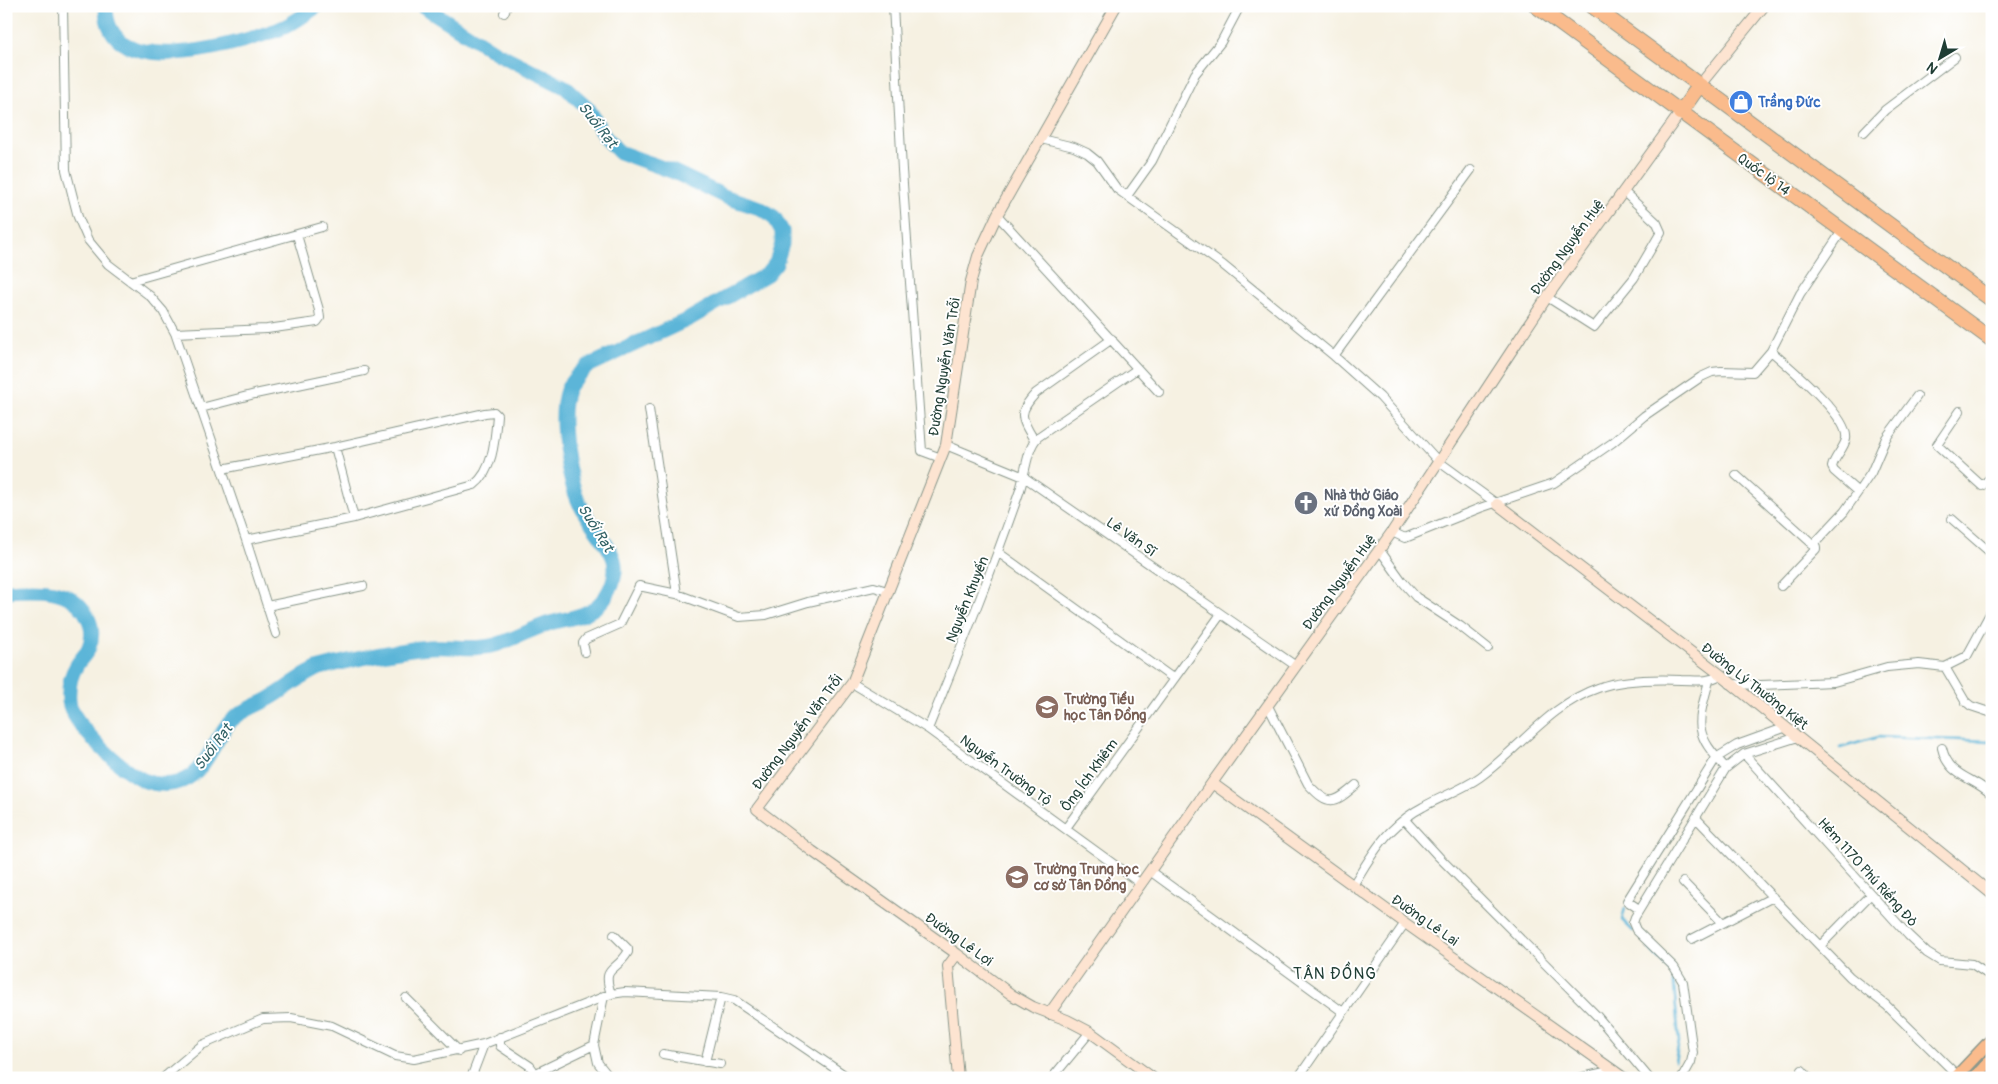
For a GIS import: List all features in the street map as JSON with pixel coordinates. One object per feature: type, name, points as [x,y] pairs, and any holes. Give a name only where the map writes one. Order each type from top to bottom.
[{"type":"highway","name":"Quốc lộ 14","points":[[1536,6],[1842,231],[1990,334]]},
{"type":"highway","points":[[1592,6],[1992,300]]},
{"type":"highway","points":[[1680,113],[1699,86]]},
{"type":"main road","points":[[1956,1076],[1992,1039]]},
{"type":"main road","points":[[1977,1077],[1992,1059]]},
{"type":"street","points":[[62,6],[65,142],[68,180],[78,217],[88,240],[108,264],[150,296],[163,311],[175,333],[276,634]]},
{"type":"street","points":[[892,6],[922,451],[941,458]]},
{"type":"street","name":"Đường Nguyễn Văn Trỗi","points":[[757,809],[852,683],[946,445],[971,281],[978,256],[998,215],[1116,6]]},
{"type":"street","points":[[1127,196],[1152,160],[1194,74],[1222,42],[1240,6]]},
{"type":"street","points":[[1699,86],[1764,6]]},
{"type":"street","points":[[1864,132],[1885,110],[1954,57]]},
{"type":"street","name":"Đường Nguyễn Huệ","points":[[1049,1014],[1392,532],[1546,297],[1680,113]]},
{"type":"street","points":[[1041,139],[1074,147],[1097,161],[1113,185],[1222,264],[1334,356],[1380,397],[1438,461],[1497,504]]},
{"type":"street","points":[[1334,356],[1471,170]]},
{"type":"street","points":[[1546,297],[1594,327],[1634,278],[1661,232],[1657,223],[1624,192]]},
{"type":"street","points":[[998,215],[1159,392]]},
{"type":"street","points":[[130,281],[322,227]]},
{"type":"street","points":[[1392,532],[1406,538],[1480,508],[1497,504],[1554,483],[1612,443],[1644,416],[1701,377],[1712,372],[1721,371],[1753,372],[1771,352],[1800,294],[1842,231]]},
{"type":"street","points":[[175,333],[239,331],[317,322],[320,318],[319,310],[297,235]]},
{"type":"street","points":[[1112,340],[1036,393],[1029,401],[1024,408],[1022,421],[1034,440],[1137,369]]},
{"type":"street","points":[[1771,352],[1828,405],[1842,421],[1846,440],[1832,467],[1858,492]]},
{"type":"street","points":[[201,408],[255,394],[364,372]]},
{"type":"street","points":[[1814,544],[1844,512],[1858,492],[1871,473],[1886,438],[1917,396]]},
{"type":"street","points":[[649,409],[677,594]]},
{"type":"street","points":[[1960,411],[1937,445],[1982,486],[1992,476]]},
{"type":"street","points":[[222,469],[485,413],[494,412],[496,415],[492,454],[484,476],[474,485],[354,518],[246,540]]},
{"type":"street","name":"Nguyễn Khuyến","points":[[928,729],[998,553],[1024,477],[1034,440]]},
{"type":"street","name":"Lê Văn Sĩ","points":[[946,445],[1024,477],[1296,666]]},
{"type":"street","points":[[335,446],[354,518]]},
{"type":"street","points":[[1736,475],[1814,544],[1816,549],[1781,586]]},
{"type":"street","name":"Đường Lý Thường Kiệt","points":[[1497,504],[1721,675],[1784,728],[1798,737],[1992,894]]},
{"type":"street","points":[[1952,519],[1992,554]]},
{"type":"street","points":[[1379,549],[1416,597],[1460,626],[1488,648]]},
{"type":"street","points":[[998,553],[1174,679]]},
{"type":"street","points":[[268,606],[363,586]]},
{"type":"street","points":[[585,652],[583,643],[586,640],[620,624],[639,586],[677,594],[739,617],[766,615],[808,602],[874,587],[887,592]]},
{"type":"street","points":[[1730,684],[1761,685],[1834,682],[1887,667],[1919,664],[1945,667],[1967,656],[1992,610]]},
{"type":"street","name":"Ông Ích Khiêm","points":[[1066,828],[1221,614]]},
{"type":"street","points":[[1945,667],[1964,701],[1971,706],[1992,713]]},
{"type":"street","points":[[1353,885],[1389,833],[1422,807],[1459,791],[1481,777],[1561,708],[1598,688],[1618,683],[1680,680],[1709,681],[1721,675]]},
{"type":"street","points":[[1709,681],[1700,713],[1700,726],[1706,743],[1716,758],[1726,768]]},
{"type":"street","name":"Nguyễn Trường Tộ","points":[[852,683],[928,729],[1141,884]]},
{"type":"street","points":[[1268,706],[1308,784],[1316,792],[1332,801],[1339,800],[1356,786]]},
{"type":"street","points":[[1639,909],[1627,901],[1716,758],[1737,745],[1784,728]]},
{"type":"street","points":[[1682,1078],[1691,1062],[1693,1053],[1684,982],[1674,967],[1636,930],[1633,923],[1639,909],[1726,768],[1744,754],[1798,737]]},
{"type":"street","points":[[1942,748],[1945,759],[1957,773],[1978,784],[1992,795]]},
{"type":"street","name":"Hẻm 1170 Phú Riềng Đỏ","points":[[1744,754],[1908,935],[1934,958],[1940,961],[1972,964],[1992,977]]},
{"type":"street","name":"Đường Lê Lai","points":[[1212,783],[1624,1078]]},
{"type":"street","name":"Đường Lê Lợi","points":[[757,809],[812,851],[1012,995],[1033,1007],[1067,1020],[1090,1032],[1153,1078]]},
{"type":"street","points":[[1696,818],[1850,977],[1886,1005],[1956,1076]]},
{"type":"street","points":[[1405,820],[1445,863],[1597,1016],[1649,1078]]},
{"type":"street","points":[[1150,871],[1343,1012]]},
{"type":"street","points":[[1683,882],[1723,923]]},
{"type":"street","points":[[1821,945],[1871,894]]},
{"type":"street","points":[[1692,939],[1773,897]]},
{"type":"street","points":[[1298,1078],[1405,923]]},
{"type":"street","points":[[610,1078],[598,1063],[594,1045],[608,995],[607,980],[609,972],[628,952],[628,949],[614,935]]},
{"type":"street","points":[[957,954],[948,966],[958,1078]]},
{"type":"street","points":[[163,1078],[202,1045],[263,1019],[291,1018],[332,1026],[395,1056],[414,1059],[459,1051],[484,1044],[608,995],[625,992],[721,997],[734,1000],[849,1078]]},
{"type":"street","points":[[705,1062],[721,997]]},
{"type":"street","points":[[406,998],[459,1051]]},
{"type":"street","points":[[1052,1078],[1090,1032]]},
{"type":"street","points":[[500,1037],[500,1046],[530,1066],[534,1076],[594,1045]]},
{"type":"street","points":[[471,1078],[484,1044]]},
{"type":"street","points":[[663,1054],[720,1064]]},
{"type":"street","points":[[1578,1078],[1614,1070]]},
{"type":"street","points":[[1802,1070],[1809,1078]]},
{"type":"waterway","name":"Suối Rạt","points":[[106,6],[111,30],[127,45],[149,52],[176,53],[233,43],[277,30],[293,23],[317,6]]},
{"type":"waterway","name":"Suối Rạt","points":[[6,591],[40,590],[62,594],[80,606],[89,620],[92,636],[88,650],[78,663],[71,678],[69,701],[72,711],[89,734],[124,768],[145,781],[163,784],[173,784],[190,777],[202,765],[225,728],[234,718],[269,699],[314,670],[403,650],[430,647],[479,648],[495,645],[543,625],[588,612],[607,595],[614,578],[614,560],[609,548],[586,516],[573,485],[564,434],[564,402],[567,390],[576,377],[588,366],[689,319],[767,274],[776,263],[782,244],[782,231],[774,217],[760,208],[726,197],[674,172],[619,152],[605,137],[588,108],[565,87],[497,53],[423,6]]},
{"type":"waterway","points":[[1840,748],[1878,737],[1992,741]]},
{"type":"waterway","points":[[1710,774],[1716,766]]},
{"type":"waterway","points":[[1655,863],[1673,834]]},
{"type":"waterway","points":[[1625,908],[1622,920],[1633,931]]},
{"type":"waterway","points":[[1649,948],[1673,974],[1679,1042],[1675,1061]]},
{"type":"place","name":"Trầng Đức","points":[[1741,102]]},
{"type":"place","name":"Nhà thờ Giáo xứ Đồng Xoài","points":[[1306,503]]},
{"type":"place","name":"Trường Tiểu học Tân Đồng","points":[[1047,707]]},
{"type":"place","name":"Trường Trung học cơ sở Tân Đồng","points":[[1017,877]]},
{"type":"district","name":"TÂN ĐỒNG","points":[[1335,973]]}]
